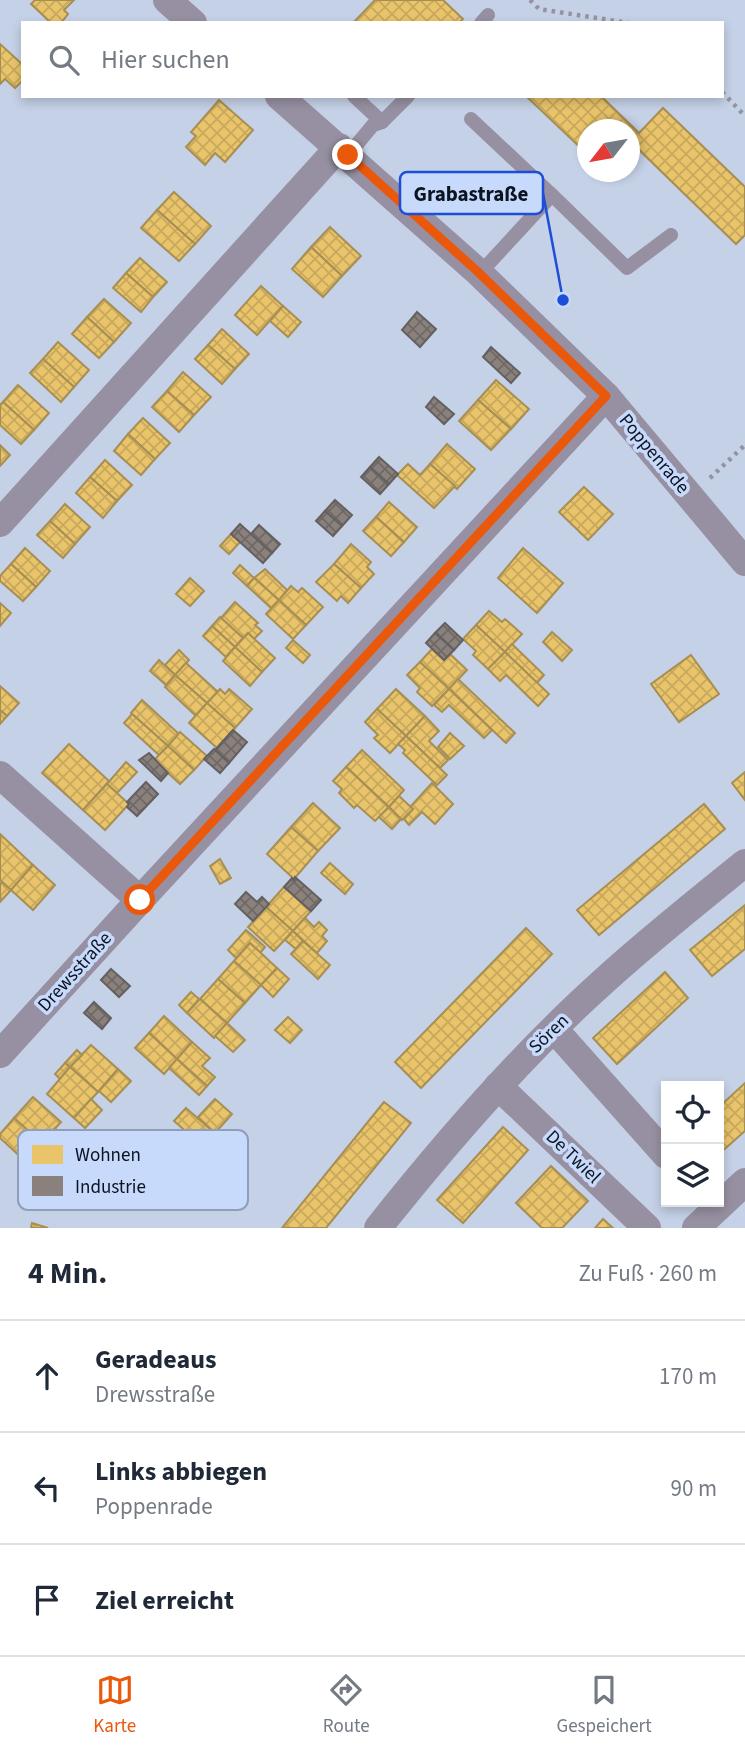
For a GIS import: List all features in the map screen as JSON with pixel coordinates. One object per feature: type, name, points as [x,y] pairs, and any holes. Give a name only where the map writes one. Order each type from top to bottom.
[{"type":"street","points":[[167,0],[191,21]]},
{"type":"street","name":"Poppenrade","points":[[281,98],[480,273],[606,396],[745,562]]},
{"type":"street","points":[[0,523],[343,151]]},
{"type":"street","name":"Drewsstraße","points":[[0,1054],[606,396]]},
{"type":"street","points":[[0,775],[140,900]]},
{"type":"street","name":"Sören","points":[[377,1228],[498,1086],[554,1029],[604,980],[745,863]]},
{"type":"street","points":[[554,1029],[661,1149]]},
{"type":"street","name":"De Twiel","points":[[498,1086],[647,1228]]},
{"type":"street","points":[[706,1213],[745,1182]]},
{"type":"lane","points":[[356,98],[382,122]]},
{"type":"lane","points":[[343,151],[373,125],[382,122],[406,98]]},
{"type":"lane","points":[[471,119],[627,268],[671,234]]},
{"type":"lane","points":[[480,273],[552,195]]},
{"type":"path","points":[[530,0],[539,9],[616,21]]},
{"type":"path","points":[[724,94],[745,116]]},
{"type":"path","points":[[690,497],[745,445]]},
{"type":"building: Wohnen","points":[[35,0],[74,0],[64,10],[68,14],[63,21],[49,21],[31,4]]},
{"type":"building: Wohnen","points":[[375,0],[443,0],[463,19],[461,21],[355,21]]},
{"type":"building: Wohnen","points":[[0,44],[21,63],[21,82],[15,88],[5,79],[0,84]]},
{"type":"building: Wohnen","points":[[528,98],[603,98],[625,119],[577,119],[577,145]]},
{"type":"building: Wohnen","points":[[219,100],[253,130],[225,162],[215,153],[205,165],[186,147],[196,136],[191,132]]},
{"type":"building: Wohnen","points":[[663,108],[745,187],[745,235],[736,244],[640,151],[640,132]]},
{"type":"building: Wohnen","points":[[174,192],[211,226],[195,244],[157,210]]},
{"type":"building: Wohnen","points":[[157,210],[195,244],[179,261],[141,228]]},
{"type":"building: Wohnen","points":[[330,227],[361,256],[342,276],[311,247]]},
{"type":"building: Wohnen","points":[[311,247],[342,276],[323,297],[292,269]]},
{"type":"building: Wohnen","points":[[140,258],[167,282],[153,297],[126,273]]},
{"type":"building: Wohnen","points":[[126,273],[153,297],[141,312],[113,288]]},
{"type":"building: Wohnen","points":[[261,286],[283,306],[257,335],[235,315]]},
{"type":"building: Wohnen","points":[[104,299],[131,323],[114,342],[87,317]]},
{"type":"building: Wohnen","points":[[283,306],[301,322],[288,337],[270,321]]},
{"type":"building: Wohnen","points":[[87,317],[114,342],[99,358],[72,334]]},
{"type":"building: Wohnen","points":[[222,329],[249,354],[235,369],[208,345]]},
{"type":"building: Wohnen","points":[[58,342],[89,370],[74,387],[43,359]]},
{"type":"building: Wohnen","points":[[208,345],[235,369],[222,384],[195,359]]},
{"type":"building: Wohnen","points":[[43,359],[74,387],[61,402],[30,373]]},
{"type":"building: Wohnen","points":[[183,372],[211,397],[194,415],[167,391]]},
{"type":"building: Wohnen","points":[[496,380],[529,409],[511,429],[478,400]]},
{"type":"building: Wohnen","points":[[18,385],[49,413],[34,430],[3,402]]},
{"type":"building: Wohnen","points":[[167,391],[194,415],[179,432],[152,407]]},
{"type":"building: Wohnen","points":[[478,400],[511,429],[491,450],[459,421]]},
{"type":"building: Wohnen","points":[[3,402],[34,430],[21,444],[0,425],[0,405]]},
{"type":"building: Wohnen","points":[[143,418],[170,443],[155,459],[128,434]]},
{"type":"building: Wohnen","points":[[128,434],[155,459],[141,475],[114,451]]},
{"type":"building: Wohnen","points":[[447,444],[475,469],[457,489],[430,464]]},
{"type":"building: Wohnen","points":[[0,445],[10,455],[0,466]]},
{"type":"building: Wohnen","points":[[105,460],[132,485],[117,501],[90,477]]},
{"type":"building: Wohnen","points":[[408,464],[420,475],[430,464],[455,486],[434,508],[397,475]]},
{"type":"building: Wohnen","points":[[90,477],[117,501],[103,518],[76,493]]},
{"type":"building: Wohnen","points":[[584,487],[613,514],[588,540],[559,512]]},
{"type":"building: Wohnen","points":[[389,502],[417,527],[404,542],[376,517]]},
{"type":"building: Wohnen","points":[[65,504],[90,527],[75,544],[50,521]]},
{"type":"building: Wohnen","points":[[376,517],[404,542],[391,556],[363,531]]},
{"type":"building: Wohnen","points":[[50,521],[75,544],[63,558],[37,535]]},
{"type":"building: Wohnen","points":[[231,534],[240,542],[229,554],[220,546]]},
{"type":"building: Wohnen","points":[[351,544],[371,562],[367,567],[374,574],[361,588],[334,564]]},
{"type":"building: Wohnen","points":[[25,548],[50,571],[36,587],[11,564]]},
{"type":"building: Wohnen","points":[[523,548],[563,583],[537,613],[498,578]]},
{"type":"building: Wohnen","points":[[11,564],[36,587],[23,601],[0,581],[0,576]]},
{"type":"building: Wohnen","points":[[334,564],[361,588],[348,603],[341,596],[337,601],[316,582]]},
{"type":"building: Wohnen","points":[[240,565],[254,578],[247,586],[233,573]]},
{"type":"building: Wohnen","points":[[265,569],[287,590],[279,600],[254,578]]},
{"type":"building: Wohnen","points":[[190,578],[204,591],[190,606],[176,594]]},
{"type":"building: Wohnen","points":[[254,578],[279,600],[271,608],[247,586]]},
{"type":"building: Wohnen","points":[[291,586],[298,592],[302,588],[323,607],[306,625],[279,600]]},
{"type":"building: Wohnen","points":[[279,600],[306,625],[293,639],[266,614]]},
{"type":"building: Wohnen","points":[[235,602],[258,623],[255,625],[262,631],[254,639],[248,633],[243,638],[221,618]]},
{"type":"building: Wohnen","points":[[0,603],[11,613],[0,626]]},
{"type":"building: Wohnen","points":[[489,611],[502,622],[505,619],[522,634],[505,652],[476,625]]},
{"type":"building: Wohnen","points":[[220,617],[243,638],[235,647],[212,626]]},
{"type":"building: Wohnen","points":[[476,625],[505,652],[488,669],[473,655],[476,651],[463,639]]},
{"type":"building: Wohnen","points":[[212,626],[235,647],[226,657],[203,636]]},
{"type":"building: Wohnen","points":[[552,632],[572,650],[562,661],[543,642]]},
{"type":"building: Wohnen","points":[[248,633],[275,658],[262,672],[235,647]]},
{"type":"building: Wohnen","points":[[293,640],[310,655],[303,663],[286,648]]},
{"type":"building: Wohnen","points":[[512,644],[544,675],[537,683],[505,652]]},
{"type":"building: Wohnen","points":[[235,647],[262,672],[250,686],[223,661]]},
{"type":"building: Wohnen","points":[[432,649],[444,660],[450,654],[467,670],[449,689],[420,662]]},
{"type":"building: Wohnen","points":[[179,650],[189,660],[175,675],[165,665]]},
{"type":"building: Wohnen","points":[[505,652],[549,694],[538,706],[506,675],[500,681],[488,669]]},
{"type":"building: Wohnen","points":[[691,655],[719,694],[679,722],[651,684]]},
{"type":"building: Wohnen","points":[[159,660],[175,675],[166,685],[150,671]]},
{"type":"building: Wohnen","points":[[420,662],[449,689],[432,706],[417,692],[420,688],[407,675]]},
{"type":"building: Wohnen","points":[[186,663],[218,692],[207,703],[175,675]]},
{"type":"building: Wohnen","points":[[175,675],[207,703],[196,716],[165,687]]},
{"type":"building: Wohnen","points":[[458,679],[515,733],[506,743],[449,689]]},
{"type":"building: Wohnen","points":[[0,686],[19,703],[7,716],[0,710]]},
{"type":"building: Wohnen","points":[[220,689],[225,694],[229,689],[252,709],[235,728],[207,703]]},
{"type":"building: Wohnen","points":[[396,689],[425,716],[406,736],[377,709]]},
{"type":"building: Wohnen","points":[[449,689],[492,730],[484,738],[449,705],[442,712],[434,705]]},
{"type":"building: Wohnen","points":[[142,700],[179,734],[168,746],[131,713]]},
{"type":"building: Wohnen","points":[[207,703],[235,728],[217,748],[189,723]]},
{"type":"building: Wohnen","points":[[377,709],[406,736],[390,753],[374,738],[378,735],[365,722]]},
{"type":"building: Wohnen","points":[[0,710],[7,716],[0,724]]},
{"type":"building: Wohnen","points":[[132,714],[168,746],[159,755],[124,723]]},
{"type":"building: Wohnen","points":[[425,716],[439,731],[429,741],[448,760],[440,768],[406,736]]},
{"type":"building: Wohnen","points":[[180,732],[207,756],[194,770],[168,746]]},
{"type":"building: Wohnen","points":[[450,733],[464,746],[450,759],[438,747]]},
{"type":"building: Wohnen","points":[[406,736],[447,775],[437,785],[403,753],[405,750],[398,744]]},
{"type":"building: Wohnen","points":[[69,744],[109,781],[83,810],[42,773]]},
{"type":"building: Wohnen","points":[[168,746],[194,770],[180,784],[154,760]]},
{"type":"building: Wohnen","points":[[362,750],[404,790],[389,807],[346,767]]},
{"type":"building: Wohnen","points":[[126,762],[137,772],[117,793],[107,784]]},
{"type":"building: Wohnen","points":[[346,767],[389,807],[375,821],[357,805],[354,808],[339,793],[342,789],[333,781]]},
{"type":"building: Wohnen","points":[[745,772],[745,800],[732,783]]},
{"type":"building: Wohnen","points":[[432,783],[453,804],[435,824],[422,812],[409,825],[404,819],[413,809],[410,807]]},
{"type":"building: Wohnen","points":[[107,784],[129,804],[105,830],[83,810]]},
{"type":"building: Wohnen","points":[[399,796],[413,809],[402,820],[389,807]]},
{"type":"building: Wohnen","points":[[313,803],[340,828],[318,851],[291,827]]},
{"type":"building: Wohnen","points":[[704,804],[725,829],[599,935],[577,910]]},
{"type":"building: Wohnen","points":[[389,807],[401,819],[392,829],[379,817]]},
{"type":"building: Wohnen","points":[[291,827],[318,851],[294,879],[267,854]]},
{"type":"building: Wohnen","points":[[0,834],[33,865],[11,890],[0,880]]},
{"type":"building: Wohnen","points":[[220,859],[231,878],[220,884],[210,866]]},
{"type":"building: Wohnen","points":[[330,863],[353,884],[345,894],[321,873]]},
{"type":"building: Wohnen","points":[[33,865],[55,885],[33,910],[11,890]]},
{"type":"building: Wohnen","points":[[2,882],[11,890],[0,902],[0,884]]},
{"type":"building: Wohnen","points":[[284,887],[311,911],[293,931],[266,907]]},
{"type":"building: Wohnen","points":[[745,905],[745,949],[712,976],[690,950]]},
{"type":"building: Wohnen","points":[[266,907],[293,931],[274,951],[248,927]]},
{"type":"building: Wohnen","points":[[305,918],[314,927],[319,922],[327,930],[322,936],[327,941],[317,953],[293,931]]},
{"type":"building: Wohnen","points":[[526,928],[552,954],[421,1088],[395,1062]]},
{"type":"building: Wohnen","points":[[246,930],[265,947],[260,953],[250,943],[236,958],[228,950]]},
{"type":"building: Wohnen","points":[[293,931],[303,941],[296,949],[285,940]]},
{"type":"building: Wohnen","points":[[303,941],[330,965],[318,979],[291,954]]},
{"type":"building: Wohnen","points":[[250,943],[277,968],[261,985],[234,961]]},
{"type":"building: Wohnen","points":[[234,961],[261,985],[245,1003],[218,979]]},
{"type":"building: Wohnen","points":[[277,968],[289,979],[273,997],[261,985]]},
{"type":"building: Wohnen","points":[[665,972],[688,998],[617,1064],[593,1038]]},
{"type":"building: Wohnen","points":[[218,979],[245,1003],[227,1023],[200,999]]},
{"type":"building: Wohnen","points":[[191,992],[199,999],[187,1013],[179,1005]]},
{"type":"building: Wohnen","points":[[200,999],[227,1023],[214,1038],[187,1013]]},
{"type":"building: Wohnen","points":[[164,1016],[192,1042],[177,1059],[149,1033]]},
{"type":"building: Wohnen","points":[[288,1017],[302,1030],[290,1043],[275,1030]]},
{"type":"building: Wohnen","points":[[227,1023],[245,1040],[233,1052],[215,1036]]},
{"type":"building: Wohnen","points":[[149,1033],[177,1059],[164,1074],[135,1048]]},
{"type":"building: Wohnen","points":[[192,1042],[210,1058],[202,1066],[215,1077],[207,1086],[177,1059]]},
{"type":"building: Wohnen","points":[[91,1045],[118,1069],[98,1092],[70,1067]]},
{"type":"building: Wohnen","points":[[77,1050],[82,1055],[70,1067],[65,1063]]},
{"type":"building: Wohnen","points":[[177,1059],[207,1086],[199,1095],[169,1068]]},
{"type":"building: Wohnen","points":[[65,1063],[70,1067],[60,1079],[55,1074]]},
{"type":"building: Wohnen","points":[[70,1067],[98,1092],[74,1118],[47,1094]]},
{"type":"building: Wohnen","points":[[118,1069],[131,1081],[111,1102],[99,1091]]},
{"type":"building: Wohnen","points":[[745,1083],[745,1131],[724,1150],[724,1144],[724,1102]]},
{"type":"building: Wohnen","points":[[33,1097],[61,1122],[54,1130],[27,1130],[14,1118]]},
{"type":"building: Wohnen","points":[[91,1099],[102,1110],[85,1128],[74,1118]]},
{"type":"building: Wohnen","points":[[215,1099],[232,1114],[218,1130],[212,1130],[198,1117]]},
{"type":"building: Wohnen","points":[[384,1102],[411,1123],[326,1228],[282,1228]]},
{"type":"building: Wohnen","points":[[186,1108],[210,1129],[184,1130],[174,1121]]},
{"type":"building: Wohnen","points":[[14,1118],[27,1130],[18,1130],[18,1155],[0,1138],[0,1134]]},
{"type":"building: Wohnen","points":[[503,1127],[528,1150],[463,1223],[437,1200]]},
{"type":"building: Wohnen","points":[[551,1166],[588,1201],[562,1228],[542,1228],[516,1203]]},
{"type":"building: Wohnen","points":[[603,1219],[613,1228],[595,1228]]},
{"type":"building: Wohnen","points":[[32,1223],[48,1228],[31,1228]]},
{"type":"building: Industrie","points":[[417,312],[436,329],[420,347],[402,330]]},
{"type":"building: Industrie","points":[[491,347],[520,373],[511,383],[483,357]]},
{"type":"building: Industrie","points":[[434,397],[454,414],[444,424],[426,407]]},
{"type":"building: Industrie","points":[[379,457],[398,474],[389,484],[370,467]]},
{"type":"building: Industrie","points":[[370,467],[389,484],[380,494],[361,477]]},
{"type":"building: Industrie","points":[[335,500],[352,515],[342,526],[325,511]]},
{"type":"building: Industrie","points":[[325,511],[342,526],[333,536],[316,521]]},
{"type":"building: Industrie","points":[[240,524],[272,553],[263,563],[231,534]]},
{"type":"building: Industrie","points":[[259,525],[280,544],[272,553],[251,534]]},
{"type":"building: Industrie","points":[[445,623],[463,640],[454,650],[435,633]]},
{"type":"building: Industrie","points":[[435,633],[454,650],[444,660],[426,643]]},
{"type":"building: Industrie","points":[[233,730],[247,742],[229,763],[215,750]]},
{"type":"building: Industrie","points":[[214,749],[229,763],[220,773],[204,759]]},
{"type":"building: Industrie","points":[[149,753],[168,773],[161,781],[139,760]]},
{"type":"building: Industrie","points":[[146,782],[158,794],[137,816],[127,807],[127,802]]},
{"type":"building: Industrie","points":[[295,877],[321,900],[311,911],[284,887]]},
{"type":"building: Industrie","points":[[246,892],[257,902],[262,897],[269,904],[253,921],[235,904]]},
{"type":"building: Industrie","points":[[111,969],[130,986],[119,997],[101,980]]},
{"type":"building: Industrie","points":[[94,1002],[111,1018],[102,1029],[84,1013]]},
{"type":"place","name":"Grabastraße","points":[[563,300]]},
{"type":"route","points":[[140,900],[606,396],[477,271],[348,155]]}]
